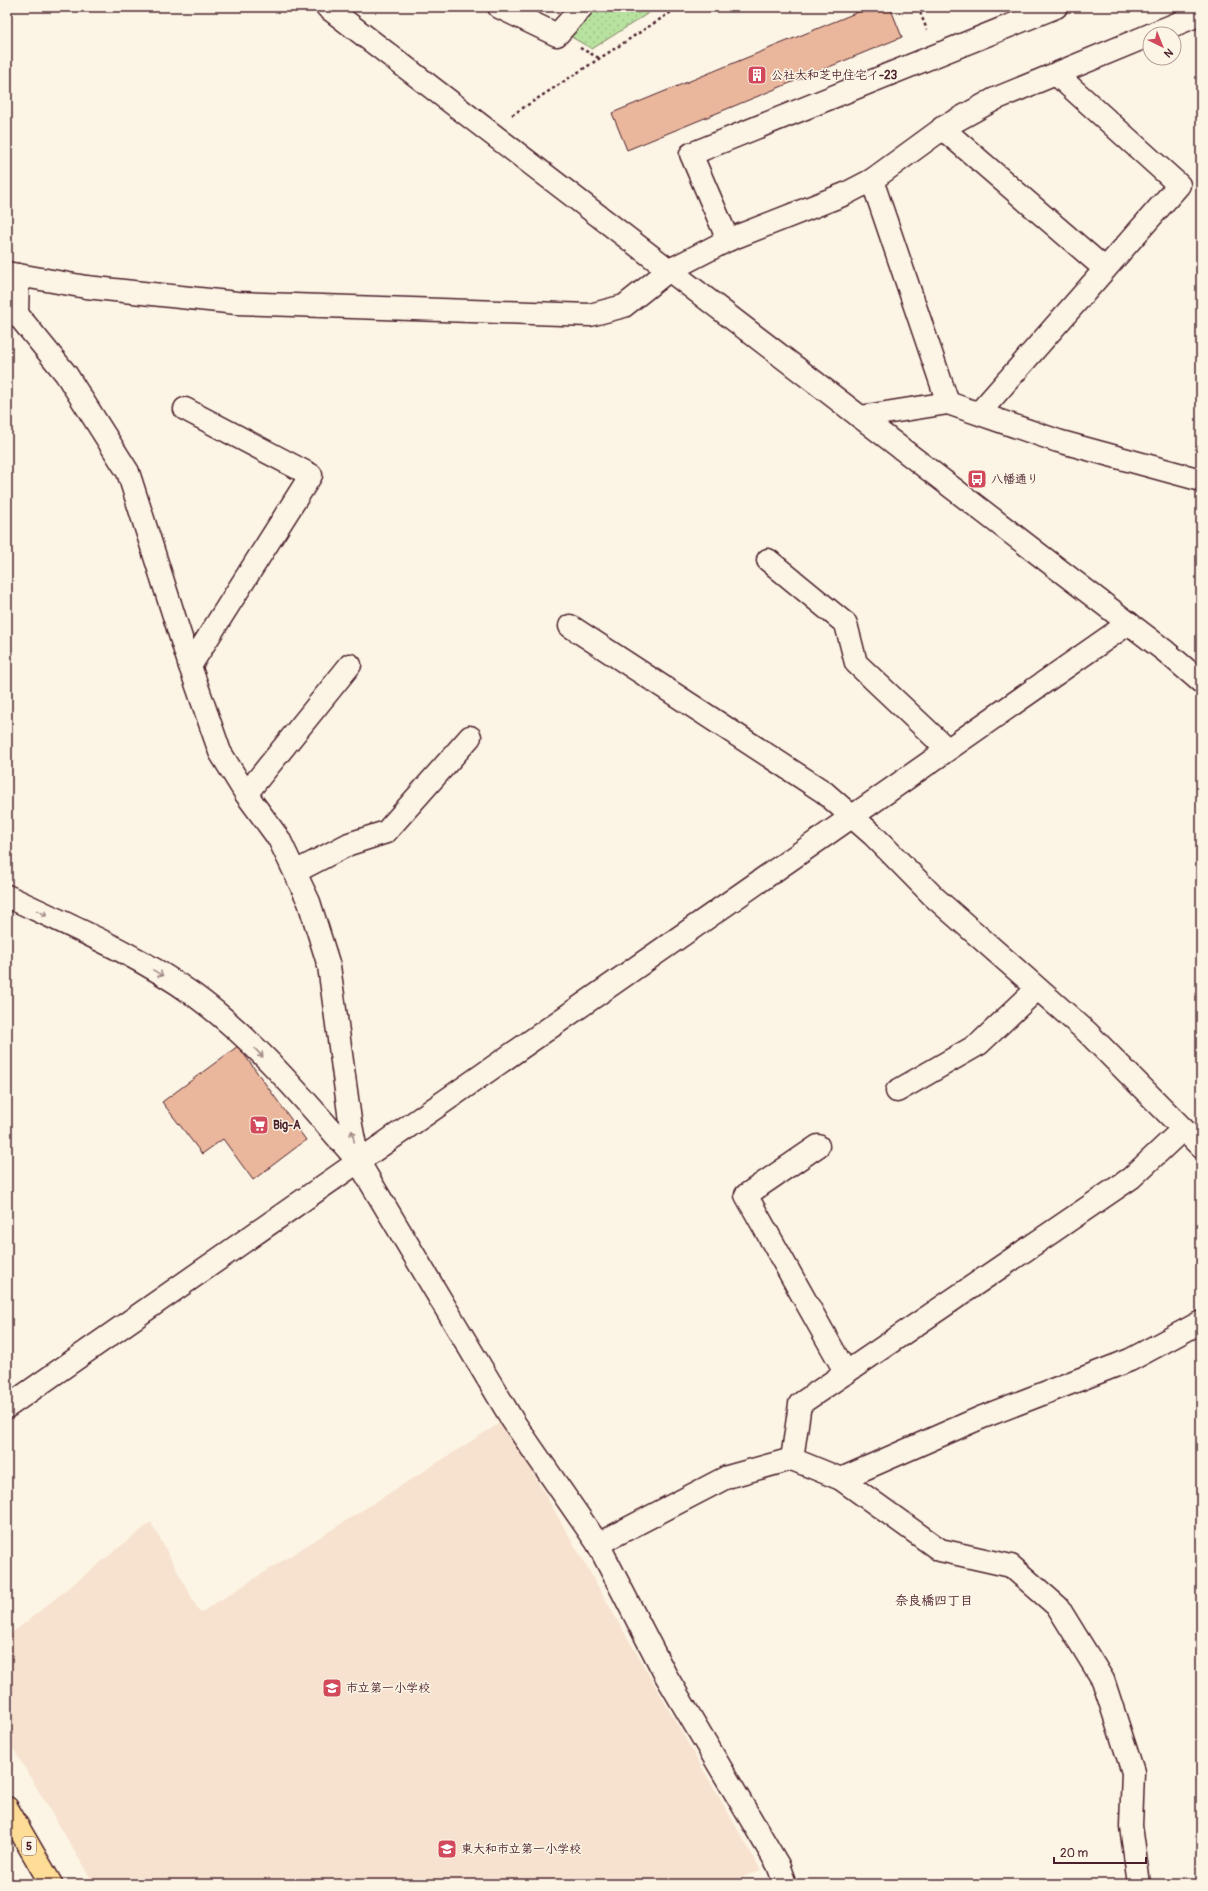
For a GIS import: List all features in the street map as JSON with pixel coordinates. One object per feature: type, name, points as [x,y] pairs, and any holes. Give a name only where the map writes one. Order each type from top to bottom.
[{"type":"main road","name":"5","points":[[7,1808],[51,1884]]},
{"type":"street","points":[[499,7],[558,35],[582,7]]},
{"type":"street","points":[[728,240],[691,154],[1056,7]]},
{"type":"street","points":[[337,10],[488,131],[668,271],[1128,623],[1198,673]]},
{"type":"street","points":[[1171,26],[1201,14]]},
{"type":"street","points":[[358,1161],[350,1120],[329,966],[309,902],[279,839],[246,794],[220,752],[190,666],[128,472],[66,374],[18,324],[12,274],[86,287],[237,303],[590,315],[624,306],[668,271],[728,240],[845,194],[872,180],[942,128],[995,99],[1142,38]]},
{"type":"street","points":[[979,413],[1179,184],[1056,74]]},
{"type":"street","points":[[942,128],[1105,269]]},
{"type":"street","points":[[872,180],[948,403]]},
{"type":"street","points":[[860,418],[948,403],[1058,441],[1201,480]]},
{"type":"street","points":[[185,409],[311,475],[190,666]]},
{"type":"street","points":[[768,560],[846,624],[856,662],[947,749]]},
{"type":"street","points":[[7,1407],[1128,623]]},
{"type":"street","points":[[570,626],[824,792],[853,816],[934,897],[1087,1032],[1201,1147]]},
{"type":"street","points":[[246,794],[350,665]]},
{"type":"street","points":[[295,872],[349,844],[386,832],[470,736]]},
{"type":"street","points":[[7,896],[118,949],[194,995],[243,1035],[358,1161],[513,1421],[598,1544],[665,1674],[778,1865],[785,1884]]},
{"type":"street","points":[[898,1091],[979,1044],[1037,989]]},
{"type":"street","points":[[792,1459],[800,1404],[1131,1178],[1182,1129]]},
{"type":"street","points":[[818,1146],[746,1195],[846,1373]]},
{"type":"street","points":[[841,1479],[980,1418],[1130,1360],[1201,1322]]},
{"type":"street","points":[[598,1544],[727,1477],[792,1459],[841,1479],[940,1550],[1011,1566],[1058,1607],[1103,1680],[1133,1772],[1131,1826],[1139,1884]]},
{"type":"path","points":[[488,131],[679,7]]},
{"type":"shaded area","name":"市立第一小学校","points":[[503,1421],[761,1870],[726,1884],[94,1884],[7,1738],[7,1637],[151,1522],[200,1613]]},
{"type":"green space","points":[[594,7],[658,7],[592,49],[568,35]]},
{"type":"building","name":"公社大和芝中住宅イ-23","points":[[870,7],[890,7],[902,37],[627,150],[612,113]]},
{"type":"building","points":[[238,1046],[306,1140],[253,1180],[223,1139],[202,1154],[162,1102]]},
{"type":"place","name":"公社大和芝中住宅イ-23","points":[[757,75]]},
{"type":"place","name":"八幡通り","points":[[977,479]]},
{"type":"place","name":"Big-A","points":[[259,1125]]},
{"type":"place","name":"市立第一小学校","points":[[332,1688]]},
{"type":"place","name":"東大和市立第一小学校","points":[[447,1849]]},
{"type":"district","name":"奈良橋四丁目","points":[[934,1600]]}]
